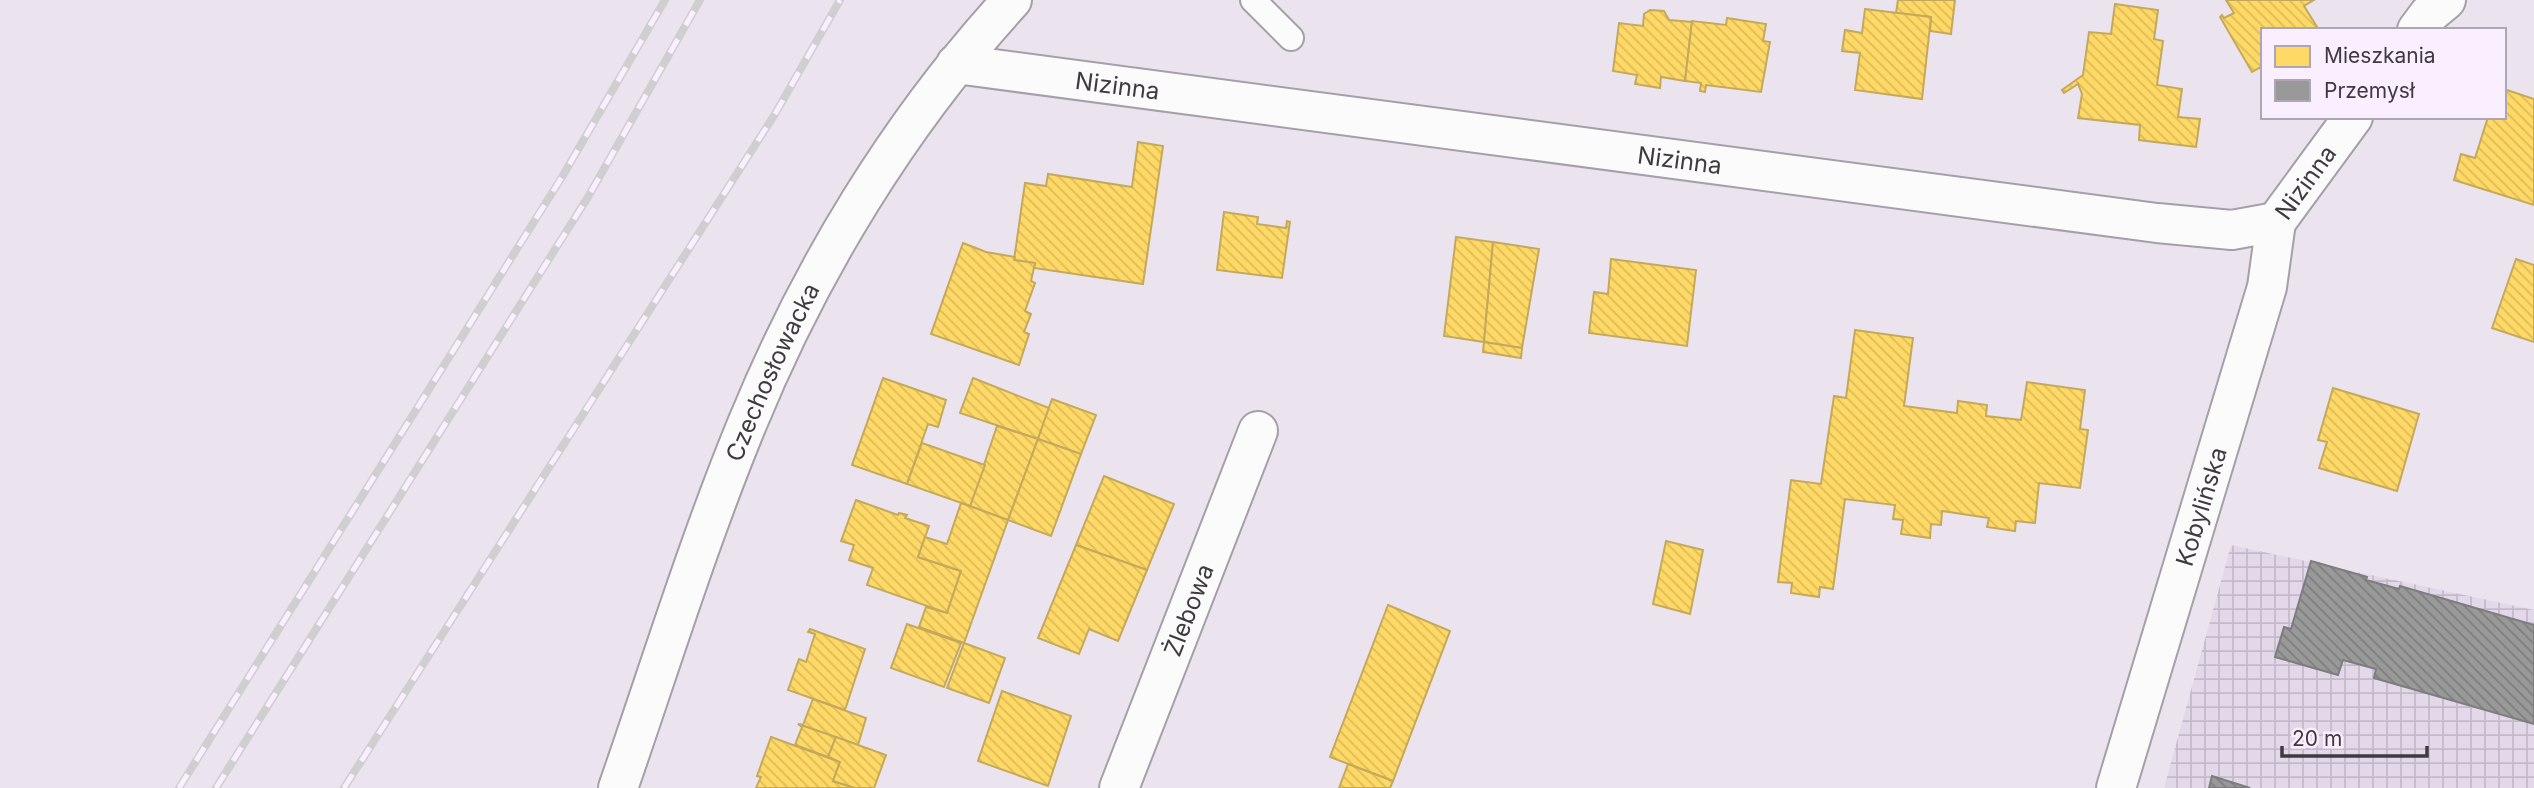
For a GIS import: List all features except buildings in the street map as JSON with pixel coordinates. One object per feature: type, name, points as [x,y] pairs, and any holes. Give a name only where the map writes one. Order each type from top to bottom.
[{"type":"street","name":"Czechosłowacka","points":[[618,788],[723,486],[776,359],[842,230],[956,64],[1012,0]]},
{"type":"street","points":[[2418,28],[2429,14],[2446,0]]},
{"type":"street","name":"Nizinna","points":[[956,64],[2195,228],[2232,230],[2276,222],[2352,119]]},
{"type":"street","name":"Kobylińska","points":[[2116,788],[2267,287],[2276,222]]},
{"type":"street","name":"Żlebowa","points":[[1119,788],[1258,431]]},
{"type":"lane","points":[[1253,0],[1291,38]]},
{"type":"shaded area","points":[[2231,545],[2534,610],[2534,788],[2164,788]]},
{"type":"railway","points":[[179,788],[562,177],[665,0]]},
{"type":"railway","points":[[216,788],[588,197],[700,0]]},
{"type":"railway","points":[[344,788],[775,114],[840,0]]}]
